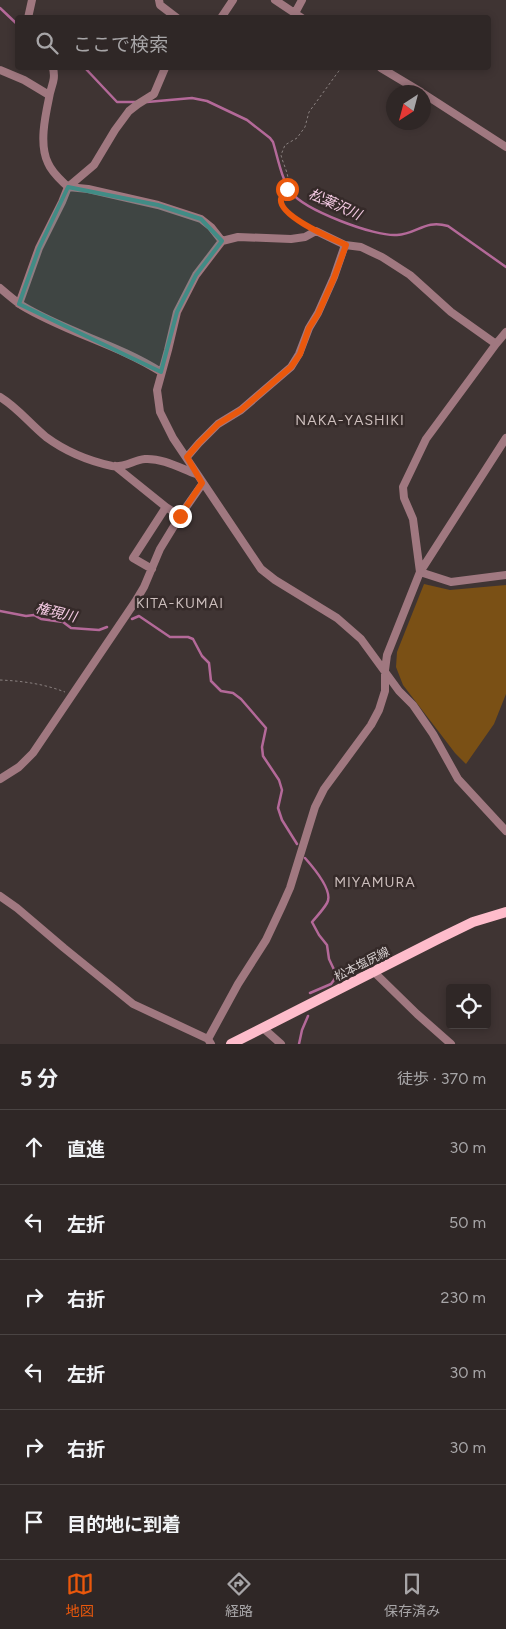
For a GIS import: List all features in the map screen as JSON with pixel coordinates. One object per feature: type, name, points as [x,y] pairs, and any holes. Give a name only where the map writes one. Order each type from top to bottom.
[{"type":"main road","name":"松本塩尻線","points":[[232,1044],[473,922],[506,912]]},
{"type":"street","points":[[29,15],[32,0]]},
{"type":"street","points":[[159,0],[160,5],[173,15]]},
{"type":"street","points":[[223,15],[233,0]]},
{"type":"street","points":[[275,0],[299,15],[302,0]]},
{"type":"street","points":[[0,70],[24,80],[49,95]]},
{"type":"street","points":[[54,70],[54,84],[49,95],[43,138],[48,163],[68,187],[88,189],[158,205],[201,219],[211,227],[222,241]]},
{"type":"street","points":[[20,304],[39,248],[68,187],[94,166],[115,130],[130,111],[154,94],[163,70]]},
{"type":"street","points":[[384,70],[409,85]]},
{"type":"street","points":[[431,99],[506,147]]},
{"type":"street","points":[[496,344],[452,312],[410,275],[382,256],[361,247],[346,245],[316,231],[305,237],[291,239],[238,237],[222,241],[196,275],[180,304],[157,390],[160,412],[173,438],[261,569],[275,580],[337,618],[361,639],[399,691],[413,705],[433,734],[458,779],[506,831]]},
{"type":"street","points":[[187,457],[218,424],[241,410],[291,367],[300,354],[309,328],[318,314],[346,245]]},
{"type":"street","points":[[0,288],[20,304],[42,316],[143,361],[161,372]]},
{"type":"street","points":[[420,572],[412,519],[404,498],[403,487],[426,439],[506,332]]},
{"type":"street","points":[[0,397],[20,412],[45,436],[64,449],[92,460],[122,467],[143,459],[159,460],[196,474]]},
{"type":"street","points":[[1,898],[17,908],[134,1004],[210,1042],[238,984],[266,940],[282,906],[324,789],[371,725],[379,710],[385,691],[384,670],[387,655],[420,572],[506,438]]},
{"type":"street","points":[[115,466],[180,516]]},
{"type":"street","points":[[0,779],[19,767],[33,753],[73,695],[135,602],[160,549],[202,483]]},
{"type":"street","points":[[152,568],[133,558],[166,506]]},
{"type":"street","points":[[420,572],[451,582],[506,575]]},
{"type":"street","points":[[374,972],[451,1044]]},
{"type":"street","points":[[263,1028],[280,1044]]},
{"type":"path","points":[[316,231],[294,218],[282,206],[281,199],[287,189],[288,180],[281,156],[285,146],[297,138],[305,127],[309,112],[340,70]]},
{"type":"path","points":[[0,680],[50,686],[73,695]]},
{"type":"highlighted area","points":[[68,187],[158,205],[201,219],[222,241],[196,275],[177,312],[161,372],[19,304],[39,248]]},
{"type":"shaded area","points":[[424,584],[450,590],[506,585],[506,694],[494,724],[466,764],[455,753],[403,685],[396,667],[397,652]]},
{"type":"waterway","name":"松葉沢川","points":[[0,8],[15,22]]},
{"type":"waterway","name":"松葉沢川","points":[[87,70],[117,102],[136,102]]},
{"type":"waterway","name":"松葉沢川","points":[[147,102],[192,98],[207,101],[247,120],[273,142],[282,174],[291,192],[298,199],[324,214],[373,232],[397,235],[433,224],[448,226],[506,267]]},
{"type":"waterway","name":"権現川","points":[[0,611],[26,616],[34,615],[41,619],[63,622],[71,628],[99,630],[107,627]]},
{"type":"waterway","name":"権現川","points":[[132,619],[139,616],[170,637],[188,637],[193,639],[202,656],[209,663],[211,681],[221,691],[233,693],[241,699],[266,728],[262,747],[263,756],[279,780],[282,790],[278,808],[282,820],[297,844]]},
{"type":"waterway","name":"権現川","points":[[305,858],[322,879],[328,892],[327,903],[312,922],[327,945],[329,959],[337,976],[331,984],[310,993]]},
{"type":"waterway","points":[[299,1044],[308,1016]]},
{"type":"district","name":"NAKA-YASHIKI","points":[[350,420]]},
{"type":"district","name":"KITA-KUMAI","points":[[180,603]]},
{"type":"district","name":"MIYAMURA","points":[[375,882]]},
{"type":"route","points":[[180,516],[202,483],[187,457],[218,424],[241,410],[291,367],[300,354],[309,328],[318,314],[346,245],[294,218],[282,206],[281,199],[287,189]]}]
